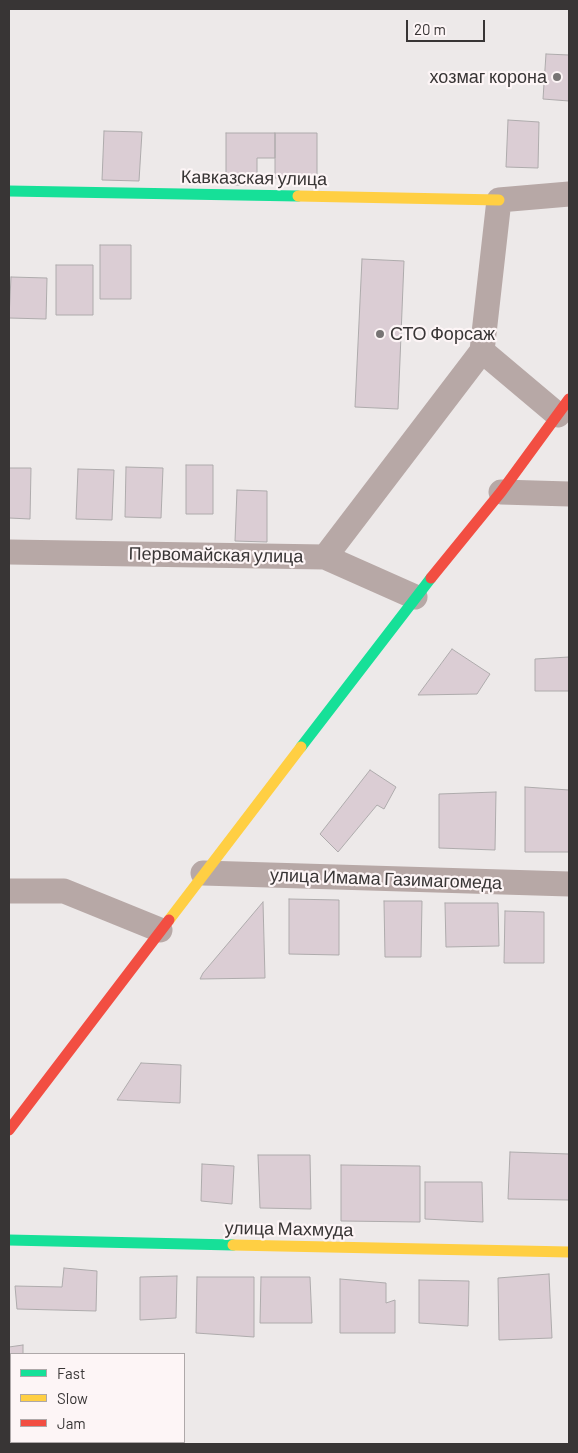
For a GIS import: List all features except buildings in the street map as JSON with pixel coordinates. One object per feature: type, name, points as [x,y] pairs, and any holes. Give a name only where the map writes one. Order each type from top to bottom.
[{"type":"street","name":"Кавказская улица","points":[[9,191],[499,200]]},
{"type":"street","points":[[325,556],[482,350],[499,200],[569,194]]},
{"type":"street","points":[[9,1130],[415,597],[500,492],[563,407],[482,350]]},
{"type":"street","points":[[500,492],[569,494]]},
{"type":"street","name":"Первомайская улица","points":[[9,552],[325,556],[415,597]]},
{"type":"street","name":"улица Имама Газимагомеда","points":[[203,874],[569,884]]},
{"type":"street","points":[[9,891],[64,891],[160,930]]},
{"type":"street","name":"улица Махмуда","points":[[9,1240],[569,1252]]},
{"type":"traffic: fast","points":[[9,191],[298,196]]},
{"type":"traffic: fast","points":[[301,747],[431,578]]},
{"type":"traffic: fast","points":[[9,1240],[233,1245]]},
{"type":"traffic: slow","points":[[298,196],[499,200]]},
{"type":"traffic: slow","points":[[169,920],[301,747]]},
{"type":"traffic: slow","points":[[233,1245],[569,1252]]},
{"type":"traffic: jam","points":[[431,578],[501,492],[569,399]]},
{"type":"traffic: jam","points":[[9,1130],[169,920]]},
{"type":"place","name":"хозмаг корона","points":[[557,77]]},
{"type":"place","name":"СТО Форсаж","points":[[380,334]]}]
